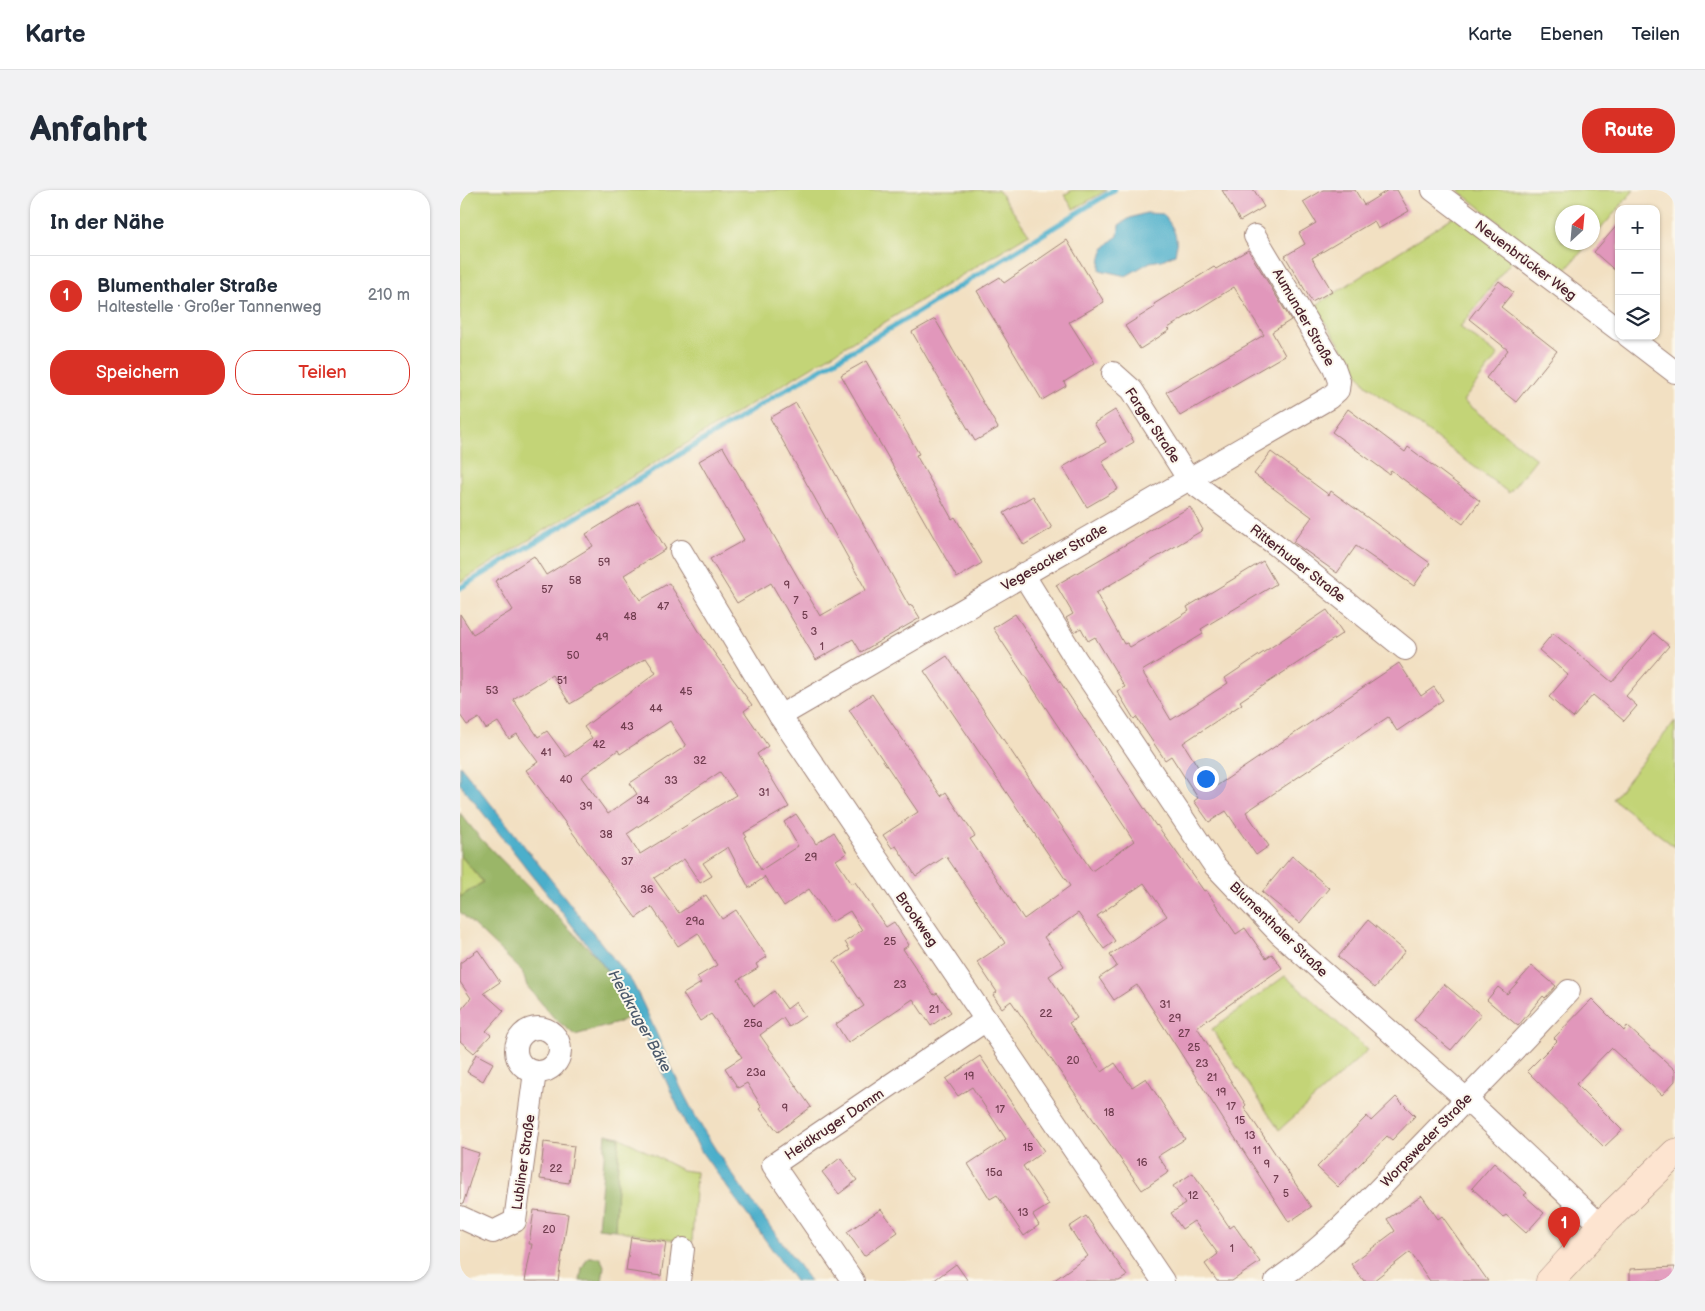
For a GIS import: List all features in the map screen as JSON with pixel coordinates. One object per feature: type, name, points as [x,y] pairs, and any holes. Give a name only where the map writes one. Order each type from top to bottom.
[{"type":"street","name":"Neuenbrücker Weg","points":[[1433,190],[1615,327]]},
{"type":"street","name":"Aumunder Straße","points":[[1255,236],[1334,367],[1339,381],[1338,390],[1329,398]]},
{"type":"street","points":[[1633,340],[1675,372]]},
{"type":"street","name":"Farger Straße","points":[[1113,373],[1132,390],[1189,480]]},
{"type":"street","name":"Vegesacker Straße","points":[[780,716],[1329,398]]},
{"type":"street","name":"Ritterhuder Straße","points":[[1189,480],[1282,549],[1405,649]]},
{"type":"street","name":"Brookweg","points":[[681,551],[780,716],[1163,1281]]},
{"type":"street","name":"Blumenthaler Straße","points":[[1023,574],[1077,660],[1215,866],[1279,934],[1466,1099],[1601,1226]]},
{"type":"street","name":"Worpsweder Straße","points":[[1276,1281],[1302,1263],[1343,1225],[1569,991]]},
{"type":"street","name":"Heidkruger Damm","points":[[854,1281],[773,1165],[986,1020]]},
{"type":"street","name":"Lubliner Straße","points":[[460,1217],[493,1232],[514,1221],[535,1072]]},
{"type":"street","points":[[1550,1281],[1601,1226],[1675,1153]]},
{"type":"street","points":[[679,1281],[683,1249]]},
{"type":"green space","points":[[460,190],[998,190],[1029,234],[460,582]]},
{"type":"green space","points":[[1072,190],[1107,190],[1074,209],[1064,195]]},
{"type":"green space","points":[[1458,190],[1634,190],[1621,205],[1615,205],[1615,212],[1600,230],[1600,205],[1555,205],[1555,250],[1583,250],[1563,273]]},
{"type":"green space","points":[[1456,215],[1513,259],[1460,327],[1498,355],[1463,401],[1536,459],[1509,493],[1366,385],[1315,306]]},
{"type":"green space","points":[[1675,721],[1675,847],[1613,799]]},
{"type":"green space","points":[[460,813],[480,838],[598,958],[635,1012],[618,1023],[575,1035],[555,1019],[527,986],[522,971],[460,912],[460,897],[483,882],[460,855]]},
{"type":"green space","points":[[460,855],[483,882],[460,897]]},
{"type":"green space","points":[[1285,976],[1368,1050],[1279,1130],[1212,1029]]},
{"type":"green space","points":[[606,1134],[619,1137],[615,1230],[598,1228]]},
{"type":"green space","points":[[619,1137],[682,1170],[696,1172],[692,1243],[615,1230]]},
{"type":"green space","points":[[588,1257],[600,1257],[604,1266],[602,1281],[580,1281],[582,1268]]},
{"type":"water","points":[[1146,213],[1163,214],[1167,219],[1173,228],[1176,238],[1175,254],[1162,260],[1150,262],[1126,276],[1100,270],[1104,250],[1118,236],[1119,225],[1130,218]]},
{"type":"water","name":"Heidkruger Bäke","points":[[460,765],[632,982],[684,1095],[704,1131],[742,1188],[810,1281],[795,1281],[703,1154],[686,1125],[635,1012],[598,958],[460,784]]},
{"type":"building","points":[[1222,190],[1254,190],[1264,207],[1240,221]]},
{"type":"building","points":[[1323,190],[1355,190],[1364,205],[1388,190],[1397,190],[1409,211],[1378,229],[1374,221],[1312,258],[1332,291],[1312,302],[1285,256],[1305,244],[1299,233],[1316,223],[1303,202]]},
{"type":"building","points":[[1615,228],[1615,270],[1594,252],[1600,250],[1600,245]]},
{"type":"building","points":[[1067,240],[1104,302],[1069,322],[1095,363],[1064,382],[1066,386],[1042,400],[977,291],[1000,277],[1004,283]]},
{"type":"building","points":[[1248,250],[1291,320],[1272,332],[1285,355],[1180,416],[1166,392],[1264,335],[1234,287],[1168,328],[1170,330],[1140,349],[1125,326],[1155,307],[1154,304],[1214,267],[1216,269]]},
{"type":"building","points":[[1499,281],[1513,292],[1501,307],[1557,351],[1516,402],[1486,378],[1508,350],[1469,319]]},
{"type":"building","points":[[935,319],[998,428],[975,441],[912,332]]},
{"type":"building","points":[[866,361],[919,454],[916,455],[952,519],[955,517],[982,563],[957,578],[841,375]]},
{"type":"building","points":[[796,403],[909,606],[912,605],[920,618],[861,652],[853,639],[816,660],[771,583],[737,603],[710,559],[744,540],[699,461],[723,447],[820,616],[866,590],[770,418]]},
{"type":"building","points":[[1348,409],[1405,452],[1408,447],[1480,501],[1463,524],[1391,470],[1389,474],[1332,432]]},
{"type":"building","points":[[1115,410],[1134,442],[1102,461],[1118,489],[1087,507],[1063,467],[1106,442],[1094,423]]},
{"type":"building","points":[[1271,452],[1329,495],[1331,491],[1430,563],[1414,586],[1356,546],[1337,573],[1293,542],[1312,517],[1254,474]]},
{"type":"building","points":[[1033,496],[1052,528],[1024,545],[1004,513]]},
{"type":"building","points":[[638,502],[666,549],[624,575],[640,600],[669,583],[702,636],[752,705],[744,711],[768,746],[757,754],[789,807],[744,833],[746,836],[744,837],[761,870],[798,846],[784,822],[796,814],[816,844],[834,832],[847,853],[836,860],[852,884],[855,882],[886,927],[894,922],[909,945],[903,949],[934,995],[937,993],[951,1012],[931,1026],[913,999],[848,1043],[836,1024],[864,1006],[834,961],[850,950],[845,942],[862,930],[850,911],[832,922],[809,889],[784,906],[765,877],[749,888],[728,847],[703,863],[712,876],[700,883],[684,859],[654,878],[679,913],[706,895],[722,919],[736,910],[767,957],[756,964],[758,968],[738,980],[754,1006],[774,991],[787,1009],[796,1002],[805,1016],[789,1027],[783,1018],[760,1035],[811,1107],[778,1132],[760,1109],[762,1107],[747,1083],[738,1088],[725,1068],[742,1057],[711,1014],[700,1021],[683,994],[701,983],[697,977],[717,965],[698,933],[678,946],[652,907],[636,918],[526,770],[538,762],[517,734],[509,739],[498,722],[486,729],[479,718],[467,725],[460,715],[460,614],[473,634],[513,610],[495,581],[534,556],[546,575],[593,546],[586,534]],"holes":[[[646,658],[656,673],[584,727],[592,738],[566,757],[547,731],[538,737],[513,699],[552,675],[570,704]],[[670,721],[686,746],[630,783],[637,794],[608,814],[581,777],[618,750],[620,754]],[[720,772],[736,795],[640,854],[627,834]]]},
{"type":"building","points":[[1190,507],[1203,530],[1096,593],[1124,644],[1127,643],[1130,647],[1144,639],[1189,611],[1187,607],[1263,561],[1276,584],[1201,629],[1203,634],[1142,671],[1171,720],[1228,683],[1225,678],[1327,610],[1343,633],[1240,701],[1242,704],[1183,743],[1212,789],[1399,663],[1421,696],[1434,687],[1443,700],[1397,731],[1388,717],[1246,812],[1269,846],[1256,855],[1226,811],[1209,822],[1194,801],[1198,798],[1171,756],[1165,760],[1136,717],[1134,719],[1117,691],[1125,687],[1095,637],[1088,641],[1081,628],[1074,632],[1066,618],[1073,614],[1056,585]]},
{"type":"building","points":[[1015,614],[1156,826],[1204,891],[1206,890],[1236,934],[1245,928],[1266,958],[1272,954],[1282,968],[1197,1027],[1246,1105],[1244,1107],[1311,1207],[1289,1222],[1137,985],[1114,1000],[1099,978],[1117,966],[1110,955],[1167,916],[1144,883],[1097,916],[1115,941],[1104,949],[1078,913],[1044,937],[1064,966],[1049,976],[1077,1018],[1069,1023],[1102,1072],[1115,1063],[1132,1087],[1146,1078],[1185,1139],[1158,1156],[1169,1172],[1142,1190],[1011,1001],[1002,1008],[993,995],[997,992],[977,962],[1005,943],[946,856],[916,876],[896,846],[892,848],[883,835],[918,812],[849,710],[872,694],[941,796],[946,792],[975,836],[970,839],[1024,919],[1070,886],[924,671],[947,656],[1092,871],[1134,841],[993,628]]},
{"type":"building","points":[[1553,633],[1612,682],[1654,633],[1669,646],[1626,696],[1637,706],[1624,721],[1593,695],[1573,718],[1549,697],[1568,675],[1539,650]]},
{"type":"building","points":[[1292,856],[1329,888],[1300,923],[1262,892]]},
{"type":"building","points":[[1368,920],[1405,951],[1375,988],[1338,957]]},
{"type":"building","points":[[478,950],[500,982],[484,993],[504,1011],[486,1031],[491,1035],[474,1053],[460,1041],[460,1011],[471,998],[460,982],[460,963]]},
{"type":"building","points":[[1532,966],[1556,986],[1545,998],[1543,996],[1518,1026],[1487,1000],[1498,987],[1507,994]]},
{"type":"building","points":[[1444,984],[1481,1015],[1451,1050],[1414,1020]]},
{"type":"building","points":[[1592,999],[1624,1031],[1627,1026],[1675,1070],[1675,1081],[1662,1095],[1611,1048],[1576,1084],[1622,1130],[1604,1147],[1527,1071],[1557,1041],[1554,1038]]},
{"type":"building","points":[[476,1054],[493,1063],[483,1081],[467,1072]]},
{"type":"building","points":[[980,1056],[1044,1151],[1023,1166],[1049,1205],[1033,1215],[1039,1225],[1024,1236],[997,1195],[990,1199],[968,1164],[1006,1139],[972,1087],[958,1096],[946,1079]]},
{"type":"building","points":[[1396,1097],[1415,1116],[1392,1140],[1387,1136],[1338,1187],[1317,1167],[1367,1116],[1371,1121]]},
{"type":"building","points":[[544,1142],[574,1146],[569,1183],[540,1179]]},
{"type":"building","points":[[460,1147],[479,1153],[463,1204],[460,1203]]},
{"type":"building","points":[[840,1158],[857,1180],[839,1194],[822,1172]]},
{"type":"building","points":[[1494,1163],[1527,1193],[1524,1195],[1544,1213],[1526,1233],[1506,1215],[1503,1217],[1472,1188]]},
{"type":"building","points":[[1193,1173],[1230,1228],[1234,1225],[1260,1262],[1232,1281],[1217,1281],[1205,1264],[1218,1254],[1194,1221],[1182,1229],[1171,1213],[1185,1204],[1173,1186]]},
{"type":"building","points":[[1422,1196],[1438,1219],[1442,1216],[1488,1281],[1430,1281],[1410,1252],[1373,1281],[1364,1281],[1351,1264],[1395,1231],[1387,1219]]},
{"type":"building","points":[[881,1209],[898,1232],[864,1256],[847,1232]]},
{"type":"building","points":[[534,1210],[568,1214],[558,1281],[525,1281],[532,1244],[529,1244]]},
{"type":"building","points":[[1086,1216],[1127,1276],[1119,1281],[1053,1281],[1088,1256],[1069,1227]]},
{"type":"building","points":[[631,1237],[666,1242],[661,1276],[626,1271]]},
{"type":"building","points":[[956,1264],[968,1281],[933,1281]]},
{"type":"building","points":[[1675,1267],[1675,1281],[1630,1281],[1630,1269]]},
{"type":"waterway","points":[[460,588],[787,389],[918,312],[1114,190]]},
{"type":"place","name":"Blumenthaler Straße","points":[[1564,1248]]}]
